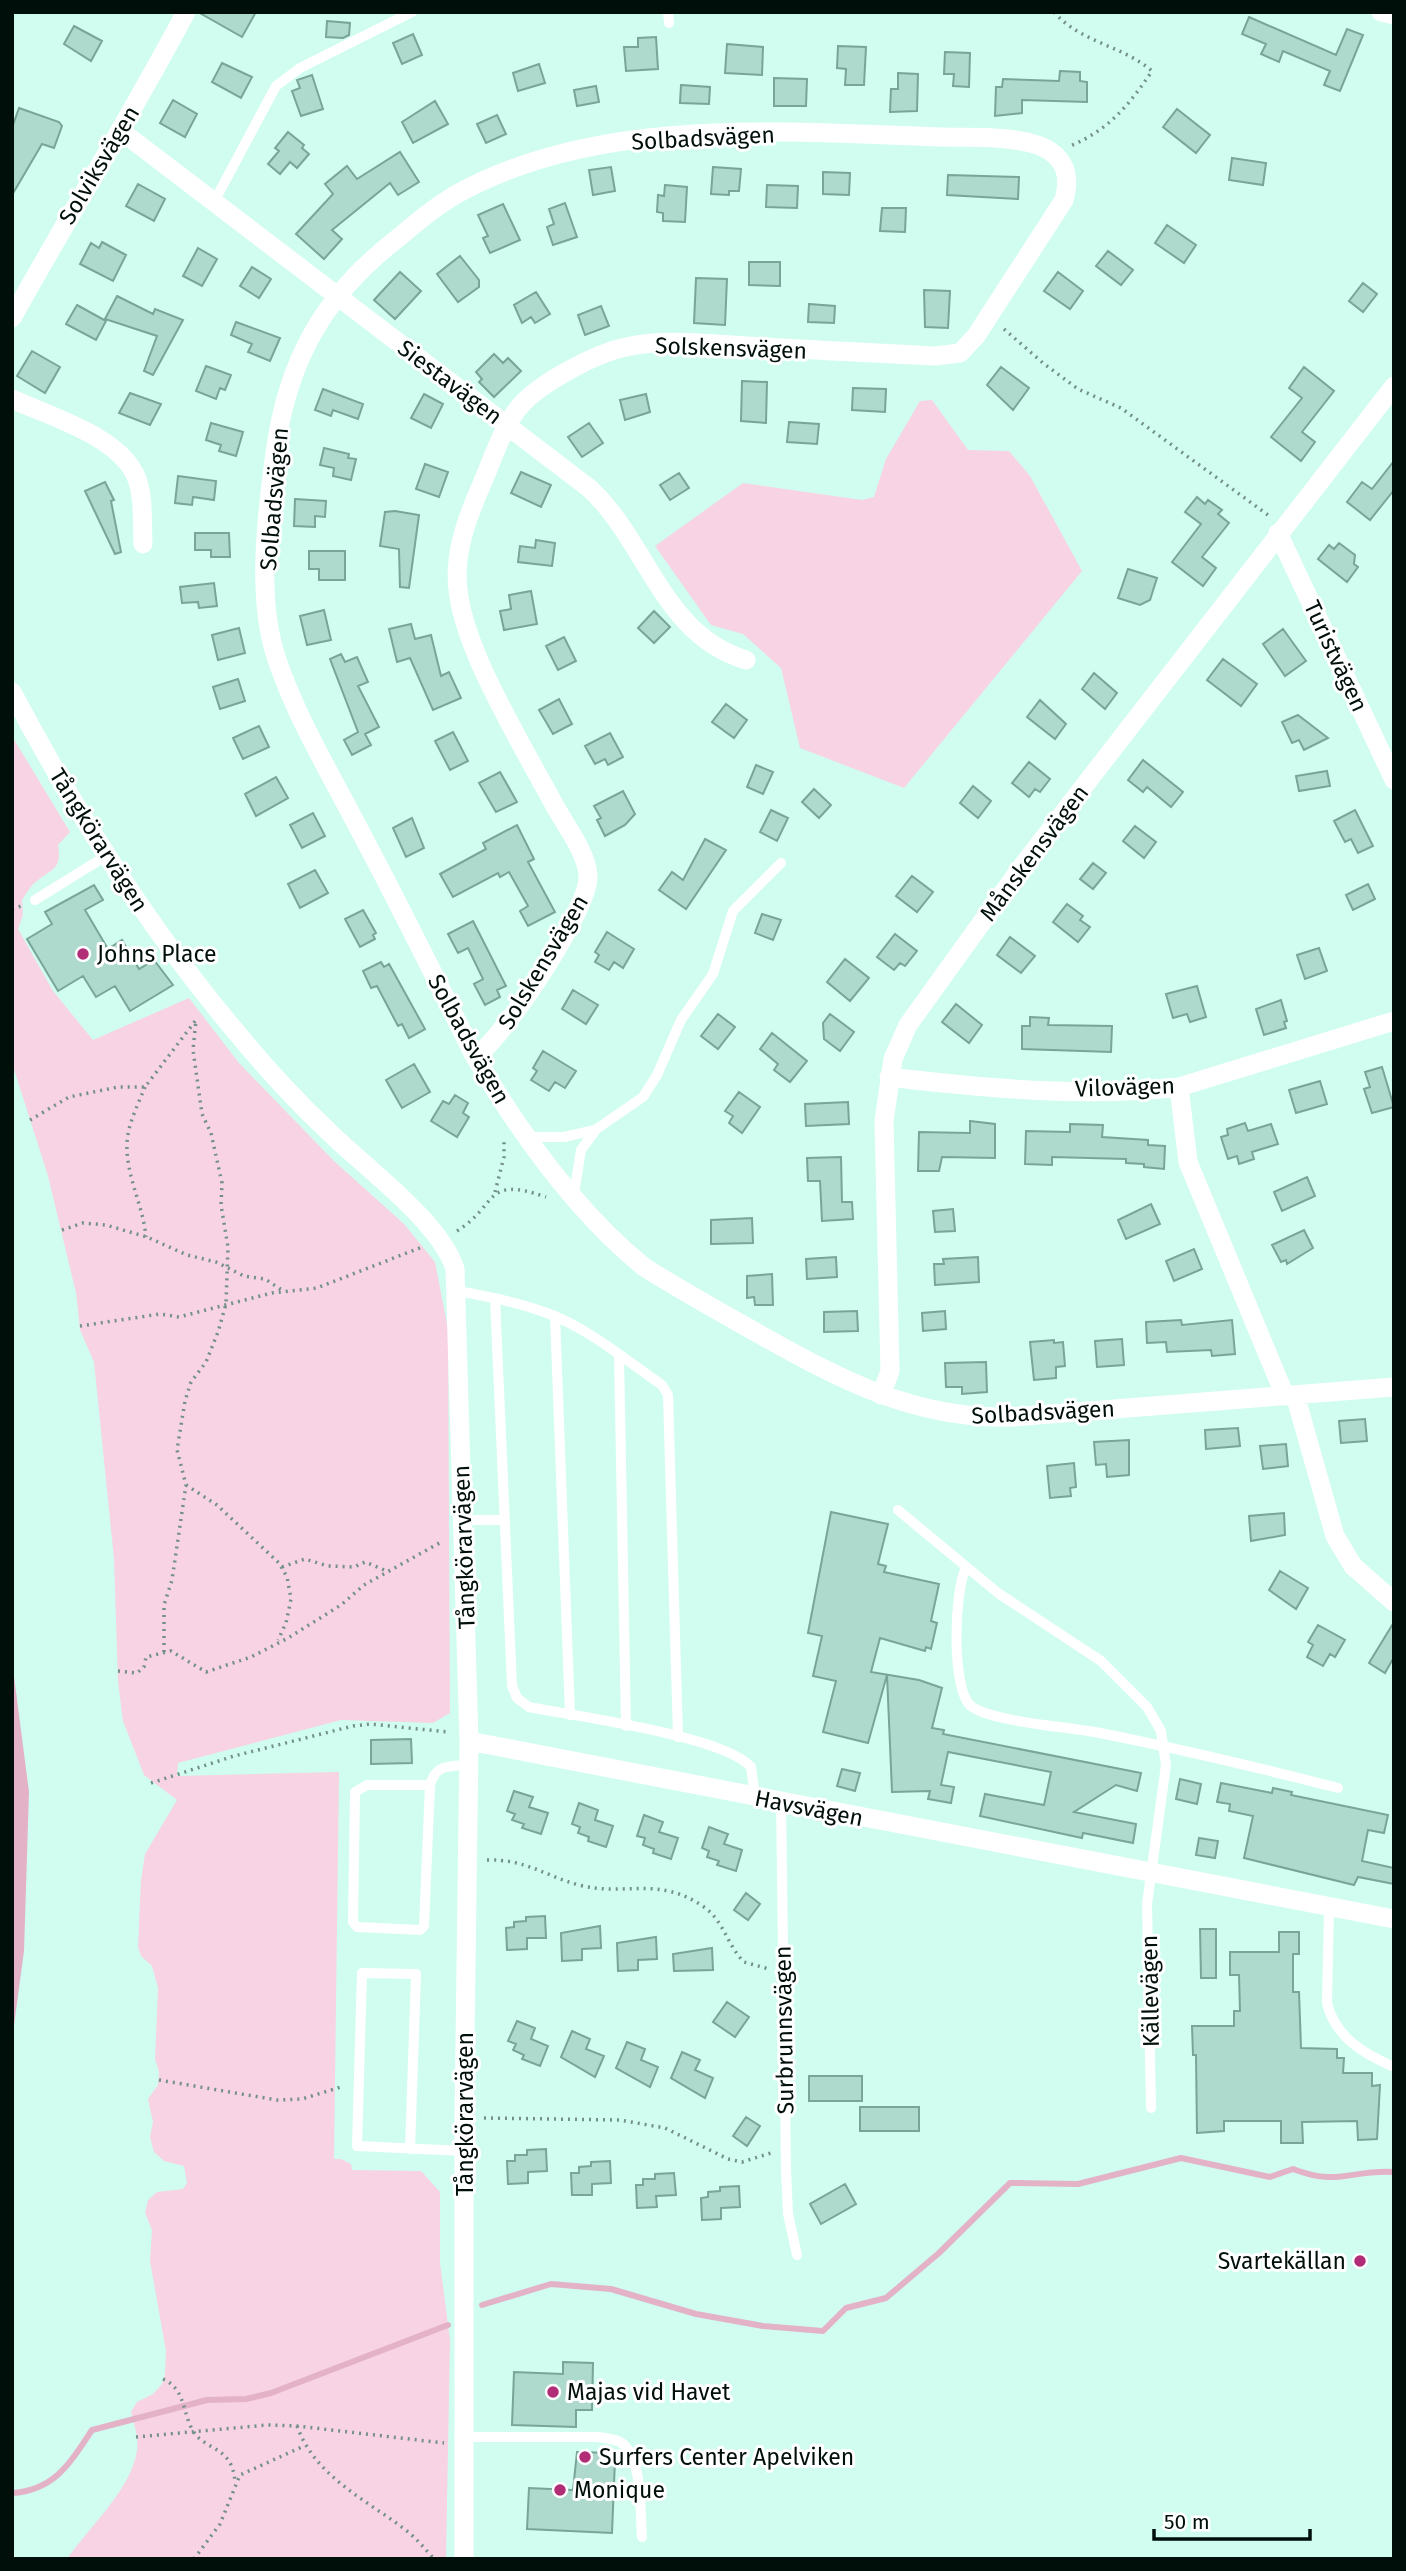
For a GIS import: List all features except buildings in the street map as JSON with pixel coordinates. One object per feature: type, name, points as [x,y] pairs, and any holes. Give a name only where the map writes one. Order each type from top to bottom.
[{"type":"street","name":"Solviksvägen","points":[[12,318],[74,205],[121,131],[186,12]]},
{"type":"street","points":[[1381,12],[1394,15]]},
{"type":"street","name":"Siestavägen","points":[[121,131],[215,200],[334,296],[507,425],[604,502],[660,591],[695,632],[716,648],[747,660]]},
{"type":"street","name":"Solbadsvägen","points":[[1057,158],[1041,145],[1024,141],[790,134],[685,135],[606,144],[511,170],[455,195],[386,247],[334,296],[292,378],[279,423],[269,494],[267,605],[274,649],[341,795],[475,1057],[514,1120],[574,1195],[622,1248],[666,1280],[822,1369],[881,1395],[934,1412],[984,1418],[1394,1387]]},
{"type":"street","name":"Solskensvägen","points":[[475,1057],[488,1049],[516,1012],[580,906],[589,875],[571,835],[496,698],[463,611],[457,581],[458,548],[468,516],[507,425],[520,406],[548,383],[625,347],[681,342],[951,356],[960,353],[976,336],[1064,200],[1068,186],[1057,158]]},
{"type":"street","name":"Månskensvägen","points":[[881,1395],[890,1371],[884,1121],[889,1077],[900,1042],[922,1003],[1026,861],[1394,386]]},
{"type":"street","points":[[12,400],[103,440],[121,454],[138,479],[144,544]]},
{"type":"street","name":"Turistvägen","points":[[1281,529],[1394,780]]},
{"type":"street","name":"Tångkörarvägen","points":[[12,692],[106,856],[143,911],[215,1006],[324,1128],[441,1239],[450,1252],[458,1291],[469,1738],[464,2118],[464,2559]]},
{"type":"street","name":"Vilovägen","points":[[889,1077],[941,1083],[1061,1089],[1179,1087],[1394,1021]]},
{"type":"street","points":[[1179,1087],[1188,1162],[1290,1395],[1335,1536],[1353,1566],[1394,1602]]},
{"type":"street","name":"Havsvägen","points":[[469,1738],[755,1798],[1394,1919]]},
{"type":"lane","points":[[215,200],[276,86],[300,68],[412,12]]},
{"type":"lane","points":[[35,900],[106,856]]},
{"type":"lane","points":[[528,1137],[564,1137],[595,1130],[628,1110],[651,1087],[681,1020],[713,974],[733,911],[781,863]]},
{"type":"lane","points":[[574,1195],[581,1150],[595,1130]]},
{"type":"lane","points":[[458,1291],[495,1298],[555,1316],[662,1385],[668,1395],[678,1737]]},
{"type":"lane","points":[[495,1298],[512,1686],[517,1698],[529,1707],[678,1737],[734,1753],[745,1760],[755,1775],[755,1798]]},
{"type":"lane","points":[[555,1316],[570,1715]]},
{"type":"lane","points":[[619,1355],[626,1726]]},
{"type":"lane","points":[[898,1510],[966,1568],[1019,1608],[1080,1646],[1123,1681],[1156,1719],[1166,1748],[1166,1765],[1149,1873]]},
{"type":"lane","points":[[464,1526],[505,1520]]},
{"type":"lane","points":[[966,1568],[958,1587],[959,1683],[965,1700],[973,1707],[998,1716],[1053,1724],[1338,1788]]},
{"type":"lane","points":[[429,1785],[367,1785],[355,1792],[354,1922],[357,1927],[420,1930],[424,1926],[429,1785],[437,1770],[443,1766],[469,1765]]},
{"type":"lane","name":"Surbrunnsvägen","points":[[781,1802],[785,2148],[788,2214],[797,2255]]},
{"type":"lane","name":"Källevägen","points":[[1149,1873],[1151,2108]]},
{"type":"lane","points":[[1329,1908],[1327,2003],[1330,2017],[1356,2046],[1394,2067]]},
{"type":"lane","points":[[410,2149],[416,1974],[362,1973],[357,2146],[410,2149],[464,2151]]},
{"type":"lane","points":[[464,2442],[598,2437],[620,2441],[630,2450],[636,2467],[642,2537]]},
{"type":"path","points":[[1054,12],[1078,33],[1124,50],[1152,71],[1113,122],[1057,158]]},
{"type":"path","points":[[988,317],[1052,370],[1078,388],[1121,408],[1281,529]]},
{"type":"path","points":[[146,1237],[131,1173],[128,1133],[145,1087],[196,1020],[215,1006]]},
{"type":"path","points":[[164,1652],[164,1605],[172,1580],[186,1485],[177,1450],[185,1401],[191,1382],[206,1362],[226,1304],[225,1266],[228,1247],[221,1205],[222,1183],[211,1133],[202,1114],[193,1050],[196,1020]]},
{"type":"path","points":[[30,1120],[69,1097],[118,1087],[145,1087]]},
{"type":"path","points":[[80,1326],[160,1314],[179,1317],[226,1304],[317,1288],[350,1277],[395,1255],[460,1230],[495,1192],[504,1157],[504,1127],[514,1120]]},
{"type":"path","points":[[495,1192],[521,1188],[547,1197]]},
{"type":"path","points":[[62,1230],[94,1222],[146,1237],[169,1249],[225,1266],[244,1276],[265,1279],[287,1293]]},
{"type":"path","points":[[186,1485],[217,1506],[282,1567],[291,1599],[286,1623],[276,1642]]},
{"type":"path","points":[[118,1671],[137,1673],[144,1667],[146,1657],[164,1652],[176,1653],[200,1669],[211,1671],[251,1657],[341,1605],[364,1585],[464,1526]]},
{"type":"path","points":[[282,1567],[305,1559],[328,1566],[354,1567],[365,1562],[387,1571]]},
{"type":"path","points":[[151,1783],[234,1756],[353,1726],[416,1727],[469,1738]]},
{"type":"path","points":[[468,1860],[505,1859],[524,1863],[579,1885],[671,1891],[697,1902],[717,1919],[744,1962],[754,1967],[783,1969]]},
{"type":"path","points":[[159,2080],[277,2100],[302,2099],[359,2081]]},
{"type":"path","points":[[464,2118],[587,2117],[620,2120],[665,2128],[716,2155],[742,2162],[785,2148]]},
{"type":"path","points":[[163,2379],[178,2389],[193,2431],[229,2460],[234,2469],[235,2485]]},
{"type":"path","points":[[298,2426],[304,2445],[348,2490],[406,2530],[434,2559]]},
{"type":"path","points":[[136,2437],[193,2431],[298,2426],[464,2442]]},
{"type":"path","points":[[194,2559],[220,2524],[235,2485],[249,2468],[304,2445]]},
{"type":"shaded area","points":[[932,400],[968,450],[1009,451],[1030,476],[1082,571],[904,788],[800,748],[781,668],[743,634],[711,625],[655,546],[743,483],[862,500],[874,497],[886,459],[920,401]]},
{"type":"shaded area","points":[[12,736],[70,832],[58,845],[59,859],[55,867],[33,885],[22,900],[23,915],[18,929],[53,991],[93,1040],[189,998],[239,1063],[334,1161],[404,1224],[435,1262],[448,1329],[450,1713],[433,1723],[341,1720],[178,1763],[177,1776],[339,1772],[334,2159],[351,2164],[352,2170],[421,2171],[440,2192],[440,2263],[450,2340],[446,2559],[67,2559],[127,2479],[137,2445],[131,2412],[137,2402],[153,2394],[162,2384],[165,2374],[166,2351],[150,2261],[152,2230],[145,2213],[148,2200],[157,2192],[183,2189],[187,2183],[184,2166],[164,2161],[154,2152],[150,2137],[153,2122],[148,2099],[158,2085],[159,2072],[155,2059],[158,1988],[152,1966],[141,1956],[138,1947],[145,1854],[177,1800],[144,1775],[123,1721],[118,1682],[114,1559],[94,1362],[80,1330],[76,1293],[48,1176],[12,1063]]},
{"type":"shaded area","points":[[12,1661],[29,1792],[24,1951],[12,2040]]},
{"type":"waterway","points":[[482,2305],[551,2284],[611,2289],[696,2314],[763,2326],[823,2331],[846,2308],[886,2298],[939,2253],[1010,2183],[1078,2184],[1181,2158],[1270,2177],[1293,2169],[1322,2177],[1394,2172]]},
{"type":"waterway","points":[[12,2493],[40,2487],[60,2473],[92,2430],[207,2400],[246,2399],[271,2393],[448,2325]]},
{"type":"place","name":"Johns Place","points":[[83,954]]},
{"type":"place","name":"Svartekällan","points":[[1360,2261]]},
{"type":"place","name":"Majas vid Havet","points":[[553,2392]]},
{"type":"place","name":"Surfers Center Apelviken","points":[[585,2457]]},
{"type":"place","name":"Monique","points":[[560,2490]]}]
